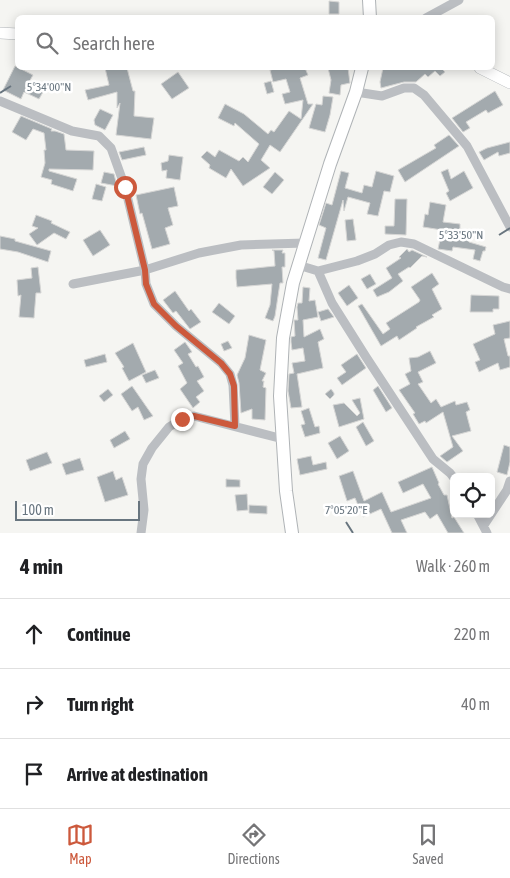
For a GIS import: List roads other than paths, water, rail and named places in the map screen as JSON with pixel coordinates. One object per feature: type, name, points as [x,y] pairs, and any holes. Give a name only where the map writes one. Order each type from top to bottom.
[{"type":"main road","points":[[369,0],[370,15]]},
{"type":"main road","points":[[292,533],[286,491],[280,396],[283,338],[293,283],[305,242],[356,92],[362,70]]},
{"type":"street","points":[[432,15],[459,0]]},
{"type":"street","points":[[0,33],[15,34]]},
{"type":"street","points":[[484,70],[510,83]]},
{"type":"street","points":[[356,92],[382,96],[404,88],[414,88],[424,95],[467,146],[510,228]]},
{"type":"street","points":[[0,101],[72,131],[99,136],[111,148],[125,187],[145,270],[146,284],[154,304],[176,326],[221,363],[230,374],[234,386],[235,426]]},
{"type":"street","points":[[73,284],[145,270],[199,253],[241,245],[305,242]]},
{"type":"street","points":[[298,266],[318,271],[358,261],[375,254],[389,245],[401,242],[414,244],[510,289]]},
{"type":"street","points":[[318,271],[332,303],[433,459],[450,473]]},
{"type":"street","points":[[141,533],[144,510],[141,479],[143,464],[152,448],[170,428],[182,419],[194,416],[283,439]]},
{"type":"street","points":[[479,518],[486,529],[508,490],[510,481]]}]
